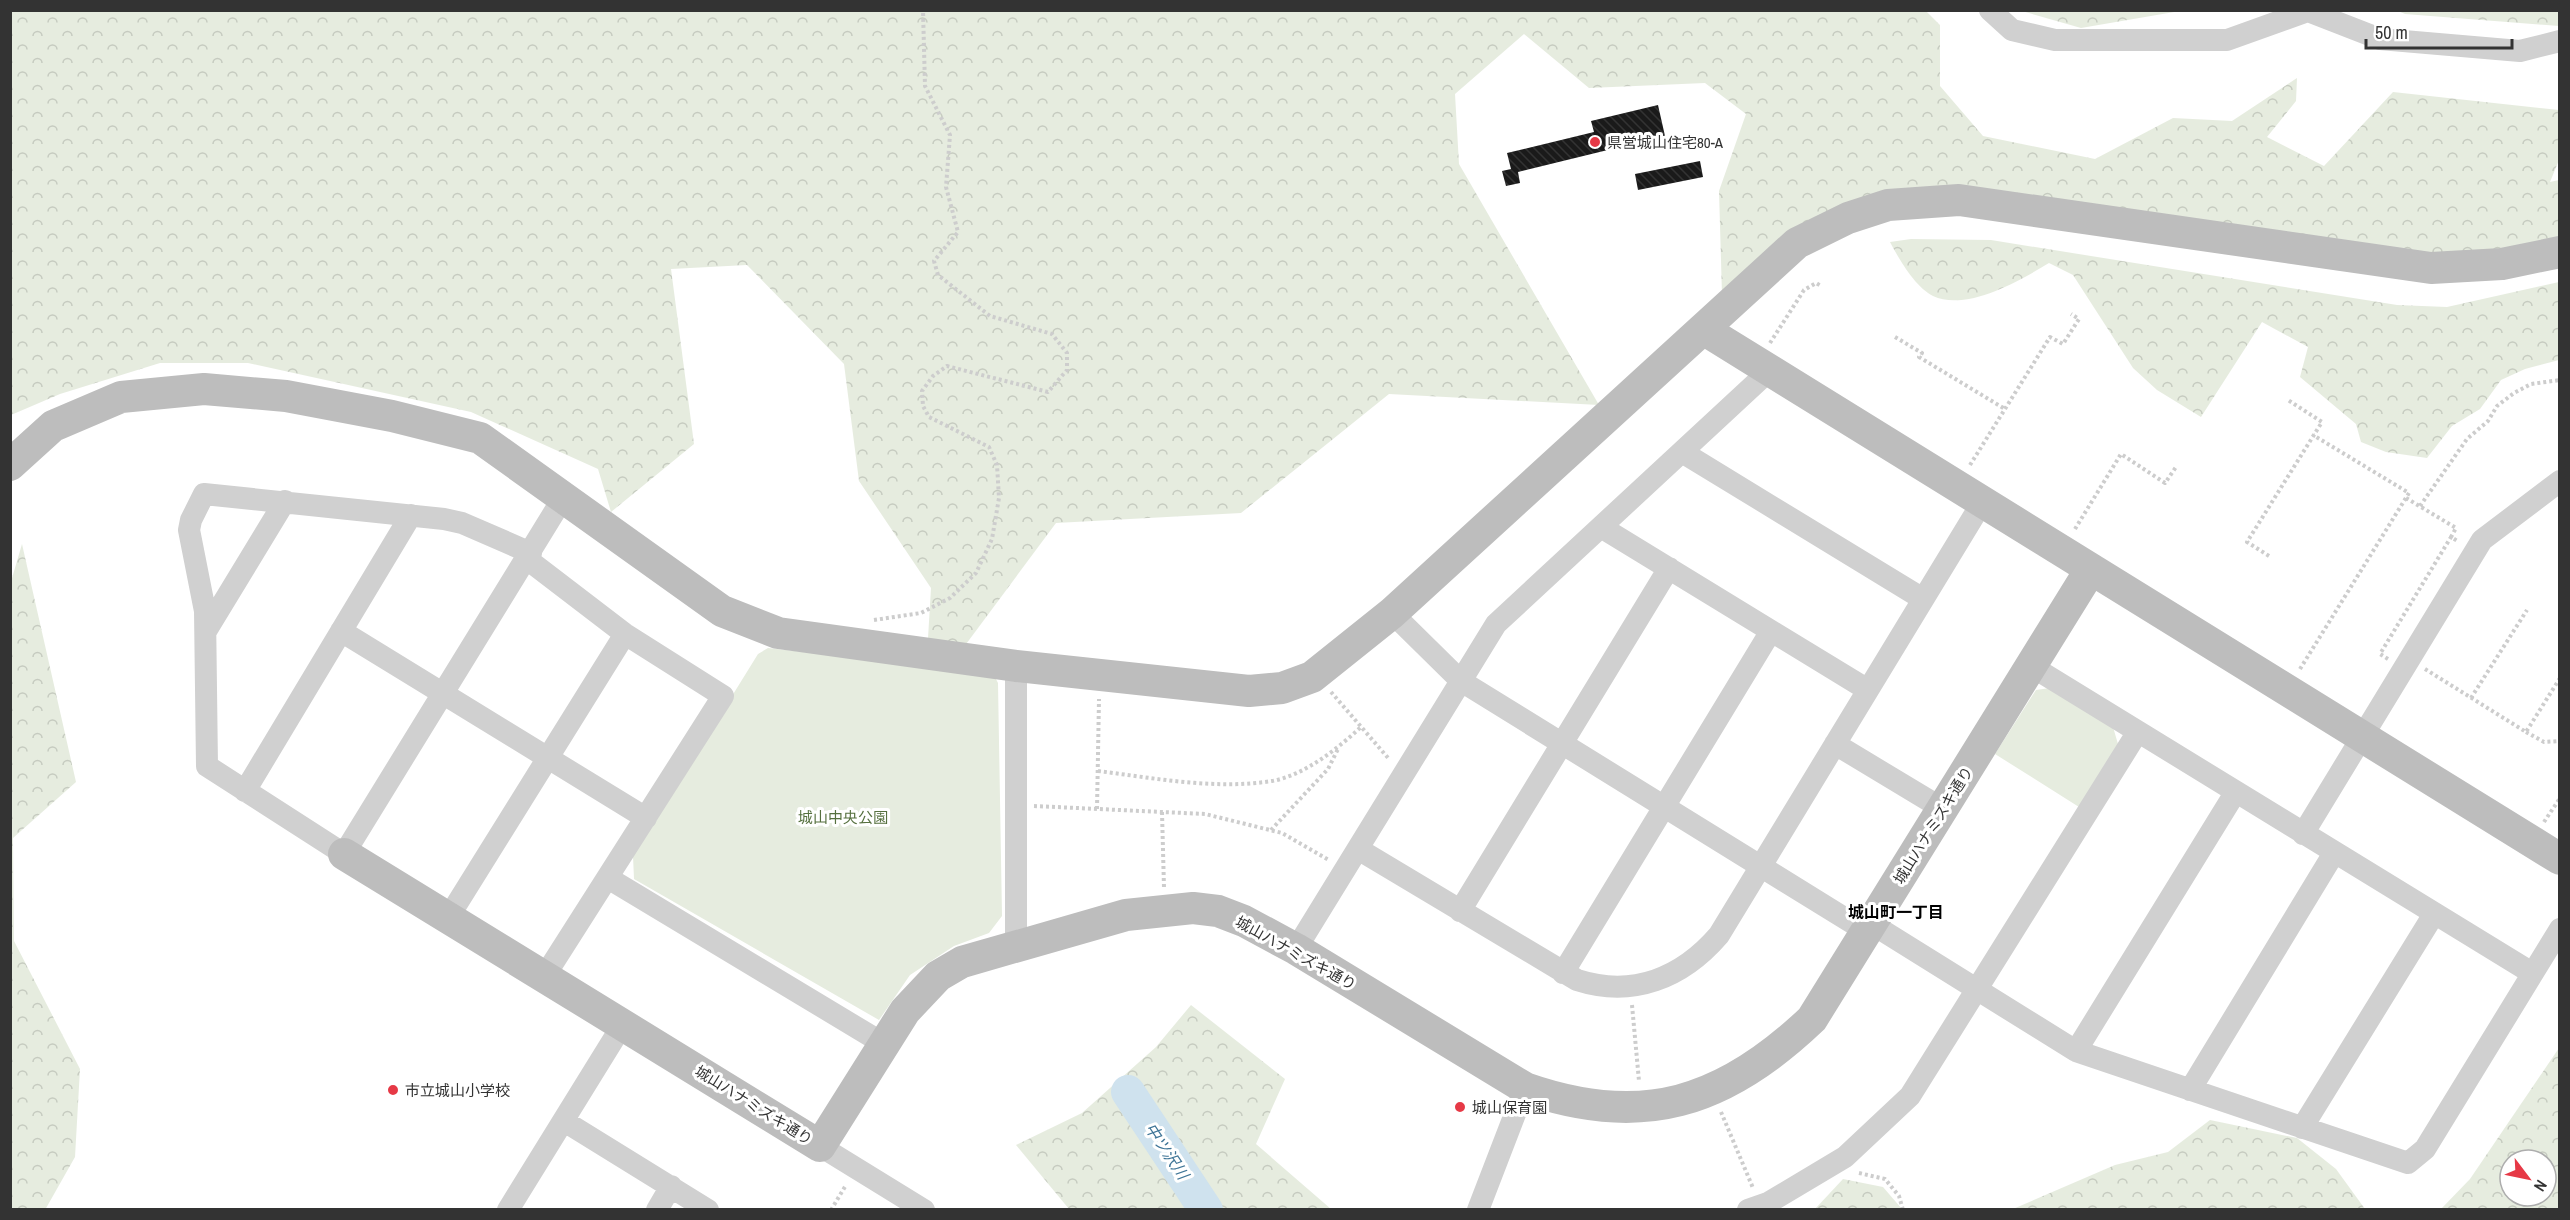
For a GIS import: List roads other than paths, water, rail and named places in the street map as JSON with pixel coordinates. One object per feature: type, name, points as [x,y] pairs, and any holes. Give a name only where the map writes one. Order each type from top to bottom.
[{"type":"street","points":[[1990,10],[2013,30],[2055,40],[2227,40],[2308,11],[2380,39],[2520,51],[2559,41]]},
{"type":"street","points":[[10,465],[53,426],[121,397],[204,389],[286,396],[392,416],[480,438],[722,610],[778,633],[1016,666],[1249,692],[1282,688],[1316,675],[1392,614],[1797,243],[1848,218],[1888,205],[1959,200],[2431,268],[2502,264],[2559,252]]},
{"type":"street","points":[[1703,329],[1768,358],[1983,501],[2559,859]]},
{"type":"street","points":[[1296,949],[1496,624],[1682,452],[1768,358]]},
{"type":"street","points":[[1682,452],[1923,599]]},
{"type":"street","points":[[2303,834],[2482,540],[2559,481]]},
{"type":"street","points":[[544,977],[723,696],[625,634],[529,556],[462,523],[411,515],[204,494],[191,520],[189,530],[205,611],[207,766],[344,854],[529,556],[563,498]]},
{"type":"street","points":[[206,631],[285,501]]},
{"type":"street","points":[[1358,849],[1563,973],[1592,984],[1630,986],[1664,979],[1704,953],[1719,935],[1983,501]]},
{"type":"street","points":[[245,791],[411,515]]},
{"type":"street","points":[[1601,527],[1868,690]]},
{"type":"street","points":[[1460,911],[1669,568]]},
{"type":"street","name":"城山ハナミズキ通り","points":[[344,854],[820,1146],[905,1011],[938,976],[962,962],[1126,915],[1164,909],[1193,908],[1218,911],[1244,921],[1296,949],[1525,1088],[1568,1101],[1601,1106],[1666,1104],[1734,1080],[1760,1064],[1812,1019],[2091,568]]},
{"type":"street","points":[[1392,614],[1461,681],[1761,866],[1978,990],[2076,1051],[2408,1163],[2425,1149],[2559,929]]},
{"type":"street","points":[[341,631],[646,818]]},
{"type":"street","points":[[1563,973],[1772,631]]},
{"type":"street","points":[[448,918],[625,634]]},
{"type":"street","points":[[1016,666],[1016,946]]},
{"type":"street","points":[[2031,666],[2532,973]]},
{"type":"street","points":[[1754,1207],[1833,1165],[1869,1136],[1910,1096],[2137,733]]},
{"type":"street","points":[[1835,744],[1943,809]]},
{"type":"street","points":[[2076,1051],[2235,792]]},
{"type":"street","points":[[2190,1090],[2334,853]]},
{"type":"street","points":[[608,878],[884,1044]]},
{"type":"street","points":[[2302,1128],[2434,914]]},
{"type":"street","points":[[508,1209],[623,1024]]},
{"type":"street","points":[[1486,1207],[1525,1088]]},
{"type":"street","points":[[564,1121],[708,1209]]},
{"type":"street","points":[[820,1146],[924,1209]]},
{"type":"street","points":[[657,1209],[671,1186]]},
{"type":"waterway","name":"中ツ沢川","points":[[1128,1092],[1206,1210]]},
{"type":"place","name":"県営城山住宅80-A","points":[[1595,142]]},
{"type":"place","name":"市立城山小学校","points":[[393,1090]]},
{"type":"place","name":"城山保育園","points":[[1460,1107]]},
{"type":"district","name":"城山町一丁目","points":[[1896,912]]},
{"type":"park label","name":"城山中央公園","points":[[843,817]]}]
